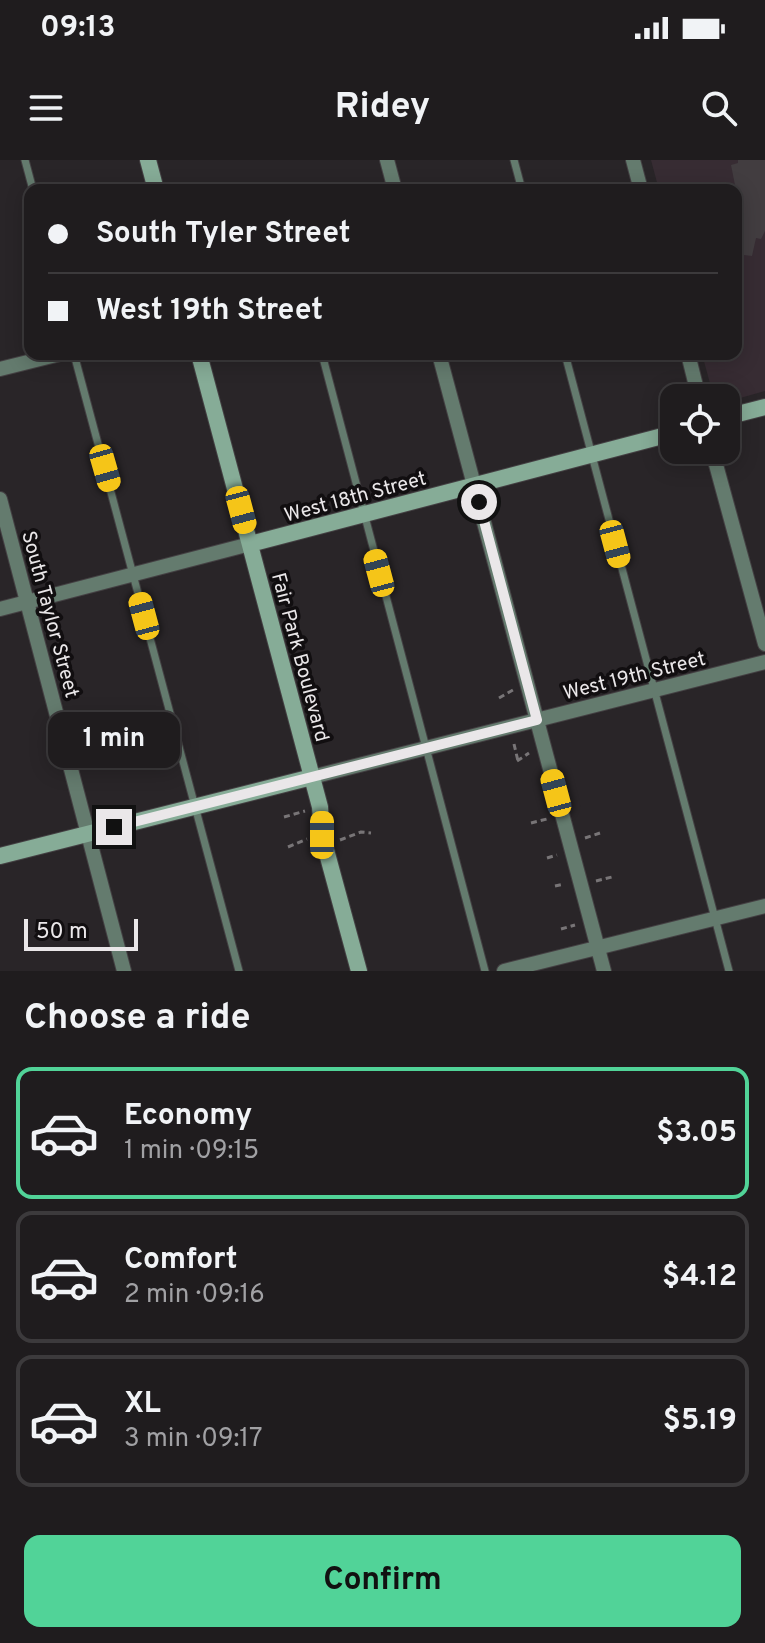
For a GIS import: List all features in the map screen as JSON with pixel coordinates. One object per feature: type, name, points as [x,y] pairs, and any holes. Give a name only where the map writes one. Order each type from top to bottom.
[{"type":"street","points":[[148,160],[154,184]]},
{"type":"street","points":[[387,160],[393,184]]},
{"type":"street","points":[[633,160],[639,184]]},
{"type":"street","points":[[0,369],[36,360]]},
{"type":"street","name":"Fair Park Boulevard","points":[[201,360],[320,807],[324,839],[359,971]]},
{"type":"street","points":[[441,360],[604,971]]},
{"type":"street","points":[[690,360],[696,384]]},
{"type":"street","points":[[740,413],[765,407]]},
{"type":"street","name":"West 18th Street","points":[[0,609],[660,437]]},
{"type":"street","points":[[716,464],[765,644]]},
{"type":"street","name":"South Taylor Street","points":[[0,499],[124,971]]},
{"type":"street","name":"West 19th Street","points":[[0,856],[765,662]]},
{"type":"street","points":[[504,971],[765,906]]},
{"type":"lane","points":[[25,160],[31,184]]},
{"type":"lane","points":[[514,160],[520,184]]},
{"type":"lane","points":[[76,360],[136,574],[136,588],[239,971]]},
{"type":"lane","points":[[324,360],[485,971]]},
{"type":"lane","points":[[567,360],[729,971]]},
{"type":"path","points":[[514,744],[518,761]]},
{"type":"path","points":[[284,817],[320,807]]},
{"type":"path","points":[[288,847],[361,832],[371,833]]},
{"type":"path","points":[[581,885],[612,877]]},
{"type":"shaded area","points":[[651,160],[765,160],[765,391],[740,398],[740,384],[710,384],[704,360],[742,360],[742,184],[657,184]]},
{"type":"building","points":[[738,160],[765,160],[765,231],[761,239],[756,238],[752,256],[742,255],[742,184],[735,184],[731,165],[738,163]]},
{"type":"route","points":[[114,827],[537,720],[479,502]]}]
